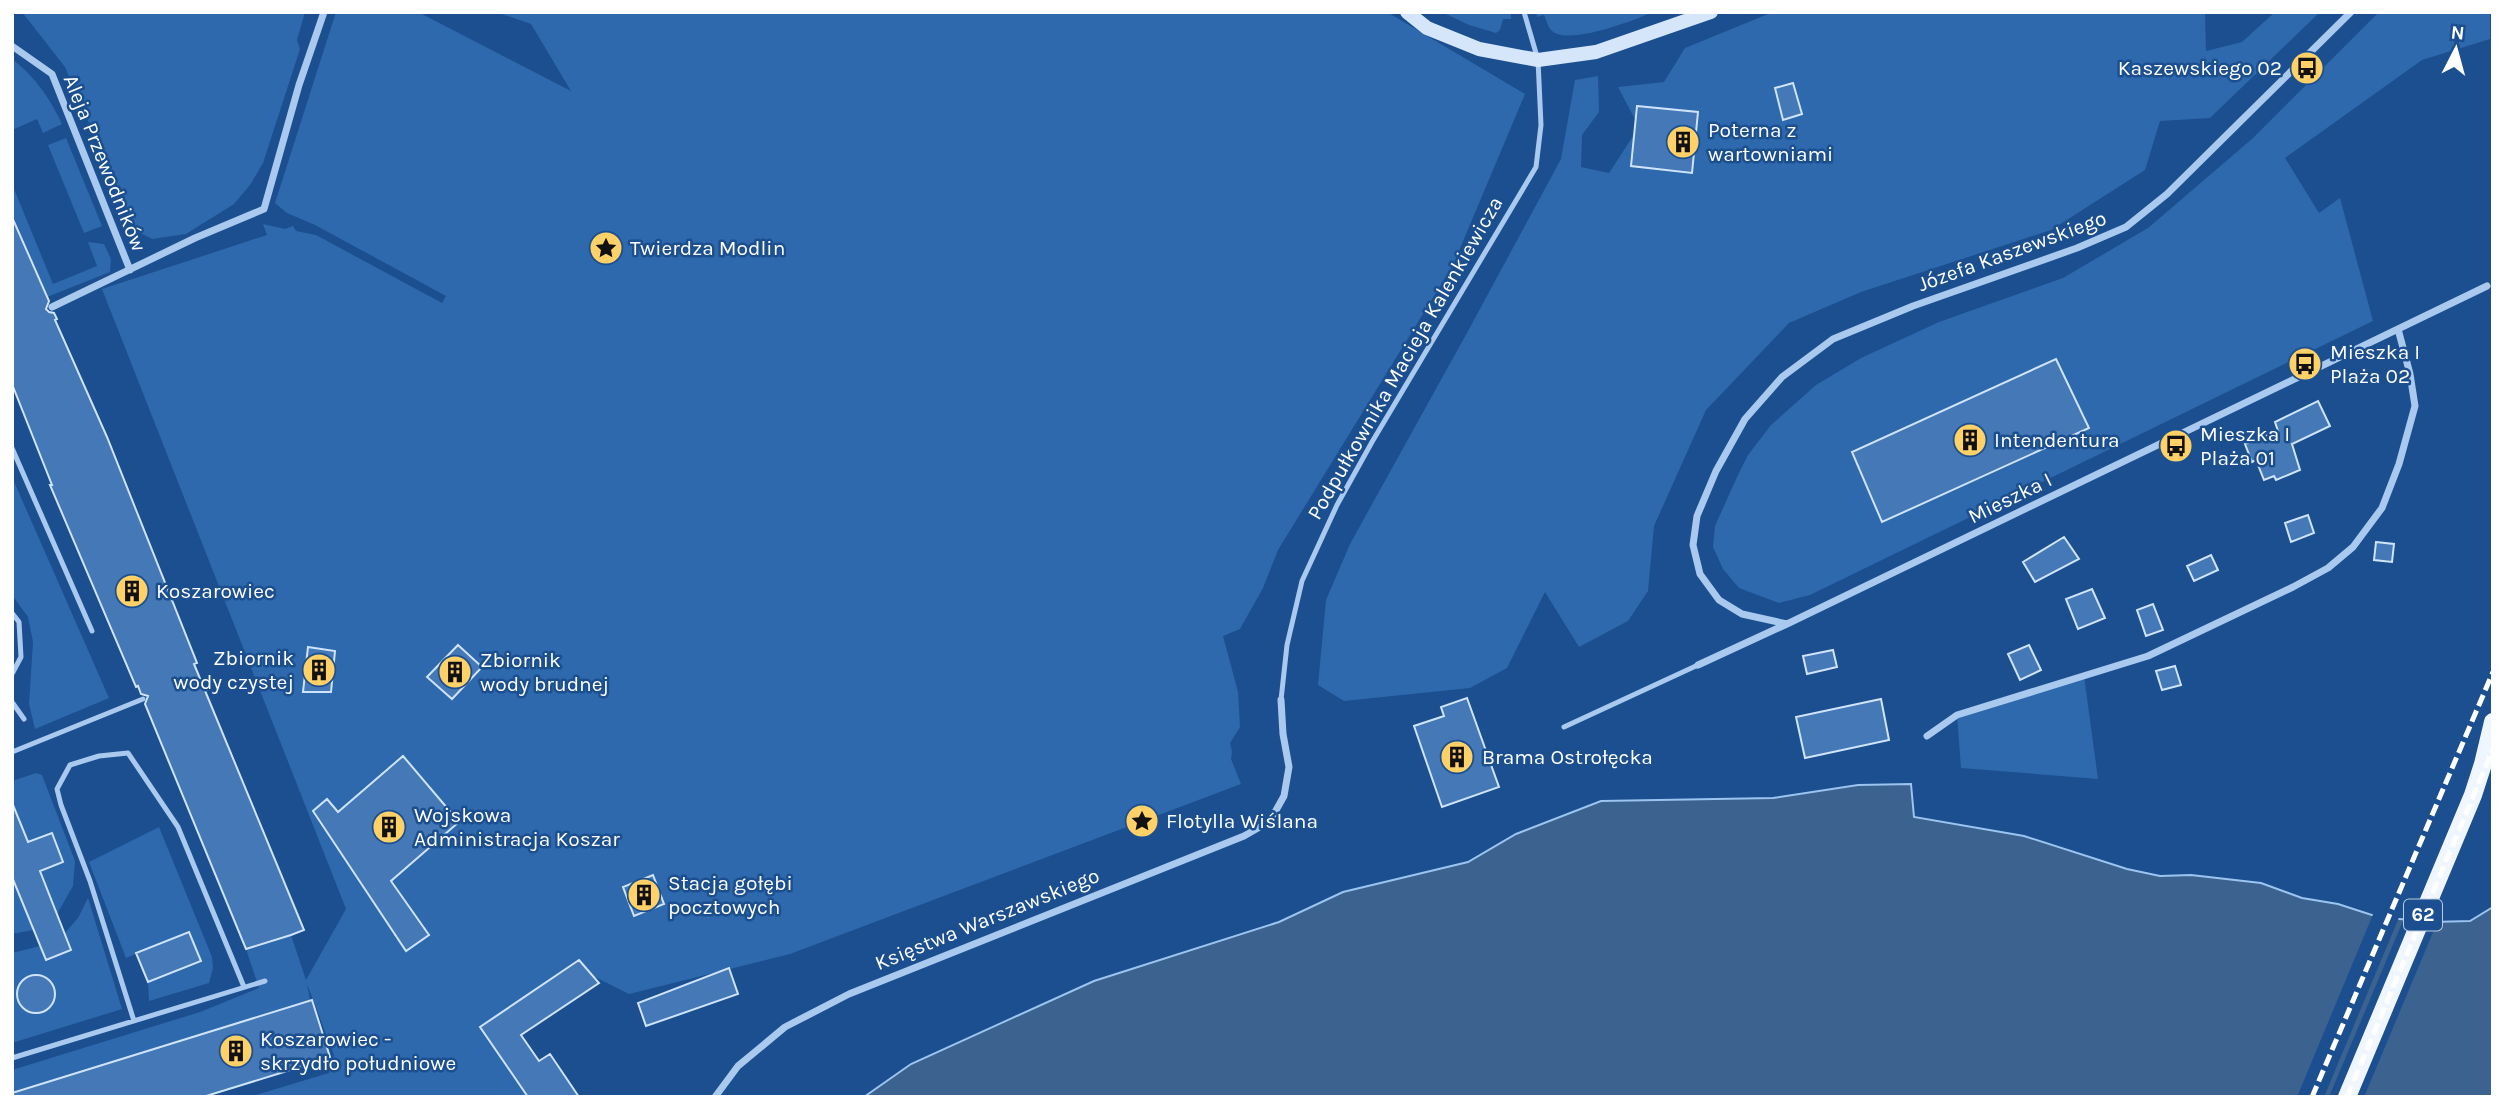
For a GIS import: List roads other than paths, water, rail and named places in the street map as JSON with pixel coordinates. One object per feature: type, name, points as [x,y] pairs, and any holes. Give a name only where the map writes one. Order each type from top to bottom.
[{"type":"main road","name":"62","points":[[2347,1097],[2473,795],[2493,722]]},
{"type":"street","points":[[52,307],[195,238],[264,209],[299,85],[324,12]]},
{"type":"street","points":[[1407,12],[1427,27],[1479,49],[1538,60],[1596,52],[1711,12]]},
{"type":"street","name":"Józefa Kaszewskiego","points":[[1787,624],[1742,614],[1719,600],[1700,574],[1693,545],[1697,516],[1716,471],[1745,419],[1783,377],[1833,339],[1913,306],[2077,248],[2126,227],[2166,194],[2351,12]]},
{"type":"street","name":"Aleja Przewodników","points":[[12,46],[52,74],[130,270]]},
{"type":"street","name":"Mieszka I","points":[[1698,665],[2487,286]]},
{"type":"street","points":[[1927,736],[1957,715],[2148,656],[2293,587],[2328,568],[2353,547],[2382,508],[2399,464],[2415,406],[2398,329]]},
{"type":"street","name":"Podpułkownika Macieja Kalenkiewicza","points":[[1281,700],[1289,767],[1284,796]]},
{"type":"street","name":"Księstwa Warszawskiego","points":[[715,1097],[738,1066],[785,1027],[849,994],[1244,836],[1270,821],[1284,796]]},
{"type":"lane","name":"Podpułkownika Macieja Kalenkiewicza","points":[[1281,700],[1287,645],[1302,581],[1337,505],[1536,167],[1541,125],[1538,60],[1524,12]]},
{"type":"lane","points":[[12,448],[92,631]]},
{"type":"lane","points":[[12,613],[19,622],[21,657],[12,674]]},
{"type":"lane","points":[[1564,727],[1698,665]]},
{"type":"lane","points":[[12,752],[143,699]]},
{"type":"lane","points":[[12,702],[24,719]]},
{"type":"lane","points":[[134,1021],[90,881],[57,789],[70,765],[89,759],[128,753],[178,827],[244,987]]},
{"type":"lane","points":[[12,1058],[265,981]]},
{"type":"railway","points":[[2312,1097],[2493,672]]},
{"type":"railway","points":[[2347,1097],[2493,749]]},
{"type":"place","name":"Kaszewskiego 02","points":[[2307,68]]},
{"type":"place","name":"Poterna z wartowniami","points":[[1683,142]]},
{"type":"place","name":"Twierdza Modlin","points":[[606,248]]},
{"type":"place","name":"Mieszka I Plaża 02","points":[[2305,364]]},
{"type":"place","name":"Intendentura","points":[[1970,440]]},
{"type":"place","name":"Mieszka I Plaża 01","points":[[2176,446]]},
{"type":"place","name":"Koszarowiec","points":[[132,591]]},
{"type":"place","name":"Zbiornik wody czystej","points":[[319,670]]},
{"type":"place","name":"Zbiornik wody brudnej","points":[[455,672]]},
{"type":"place","name":"Brama Ostrołęcka","points":[[1457,757]]},
{"type":"place","name":"Flotylla Wiślana","points":[[1142,821]]},
{"type":"place","name":"Wojskowa Administracja Koszar","points":[[389,827]]},
{"type":"place","name":"Stacja gołębi pocztowych","points":[[644,895]]},
{"type":"place","name":"Koszarowiec - skrzydło południowe","points":[[236,1051]]}]
